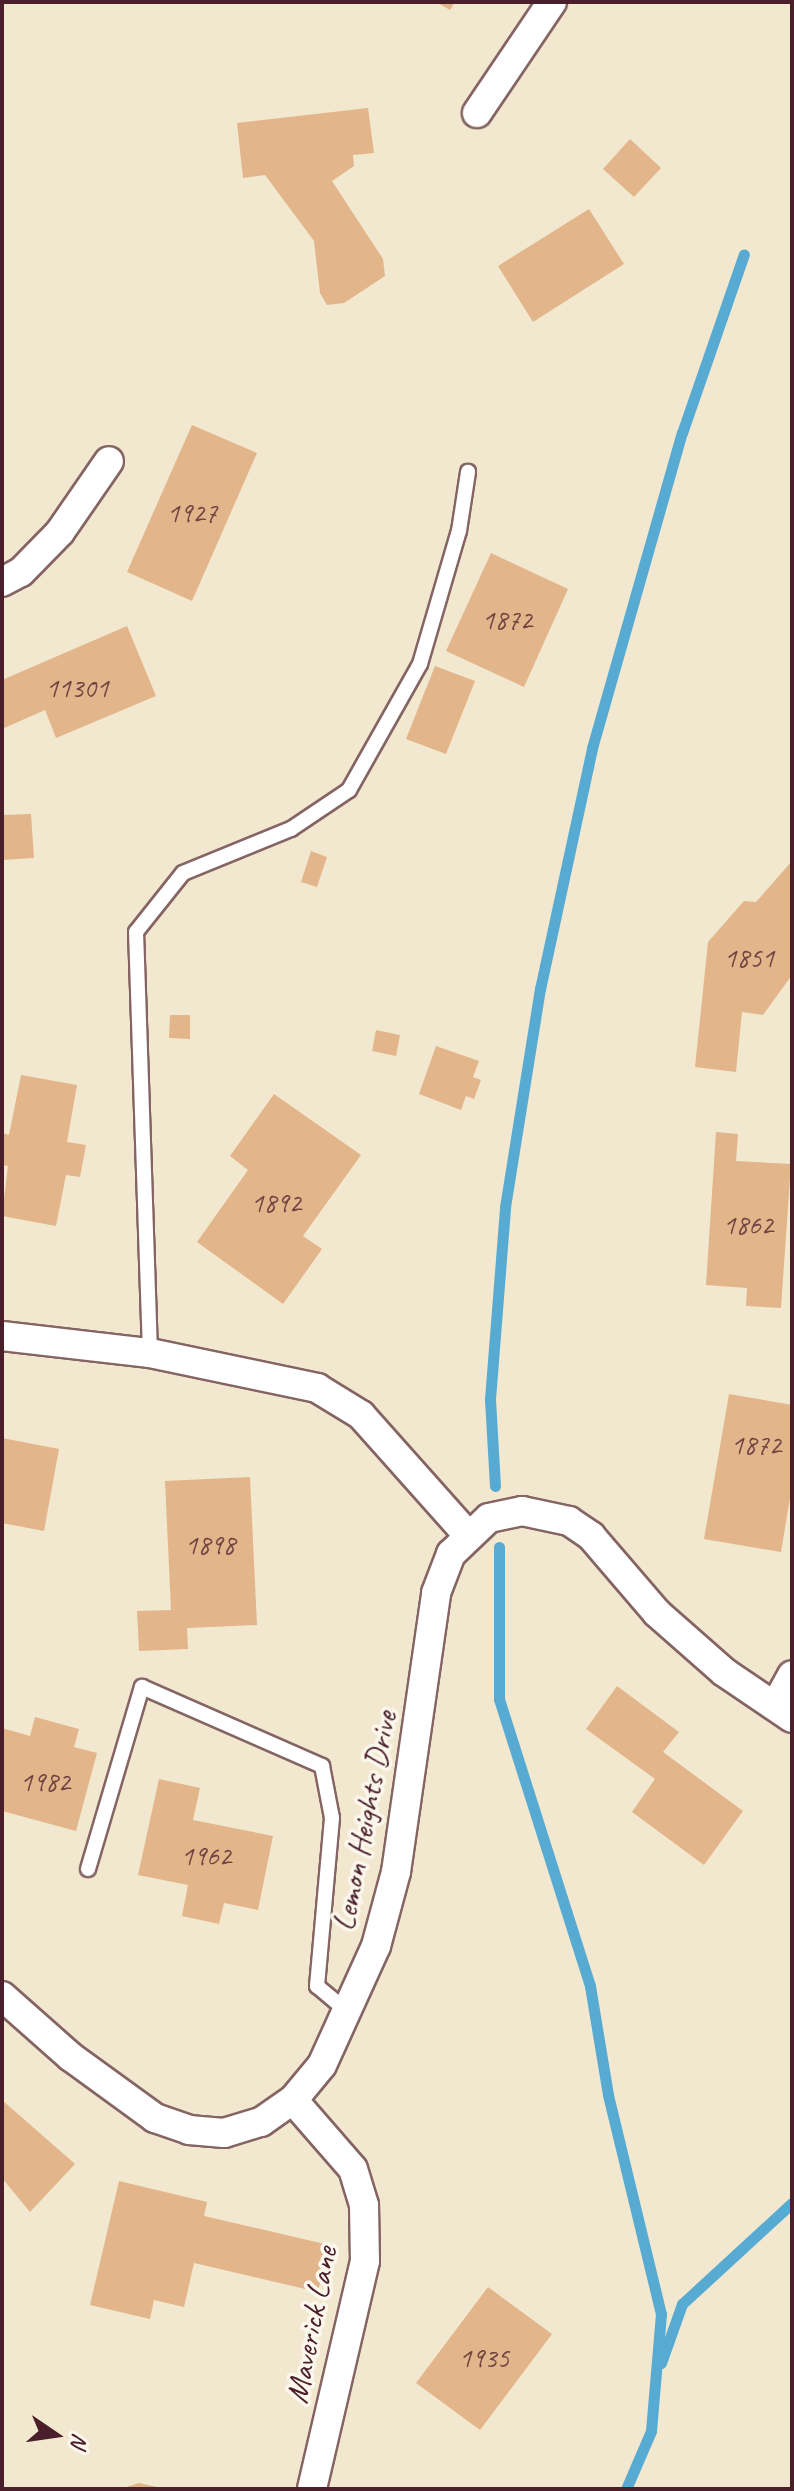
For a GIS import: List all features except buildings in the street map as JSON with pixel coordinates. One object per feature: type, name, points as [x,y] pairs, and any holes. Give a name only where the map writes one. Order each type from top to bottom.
[{"type":"street","points":[[477,113],[552,2]]},
{"type":"street","points":[[2,582],[21,572],[60,532],[109,461]]},
{"type":"street","points":[[2,1336],[150,1353],[317,1388],[361,1415],[468,1535]]},
{"type":"street","name":"Lemon Heights Drive","points":[[2,1996],[71,2057],[155,2118],[189,2130],[224,2133],[261,2122],[293,2100],[322,2065],[349,2012],[376,1946],[396,1872],[436,1593],[451,1554],[489,1518],[522,1511],[569,1521],[591,1536],[657,1613],[724,1672],[783,1712]]},
{"type":"street","points":[[783,1712],[792,1675]]},
{"type":"street","name":"Maverick Lane","points":[[293,2100],[353,2169],[364,2205],[365,2261],[312,2489]]},
{"type":"lane","points":[[150,1353],[136,932],[183,873],[291,829],[349,790],[420,664],[459,531],[468,472]]},
{"type":"lane","points":[[88,1869],[142,1687],[322,1766],[332,1818],[317,1986],[349,2012]]},
{"type":"waterway","points":[[495,1486],[490,1399],[505,1207],[540,989],[592,748],[682,433],[744,254]]},
{"type":"waterway","points":[[499,1547],[499,1699],[590,1986],[608,2095],[661,2314],[651,2431],[626,2489]]},
{"type":"waterway","points":[[661,2363],[682,2304],[792,2203]]}]
